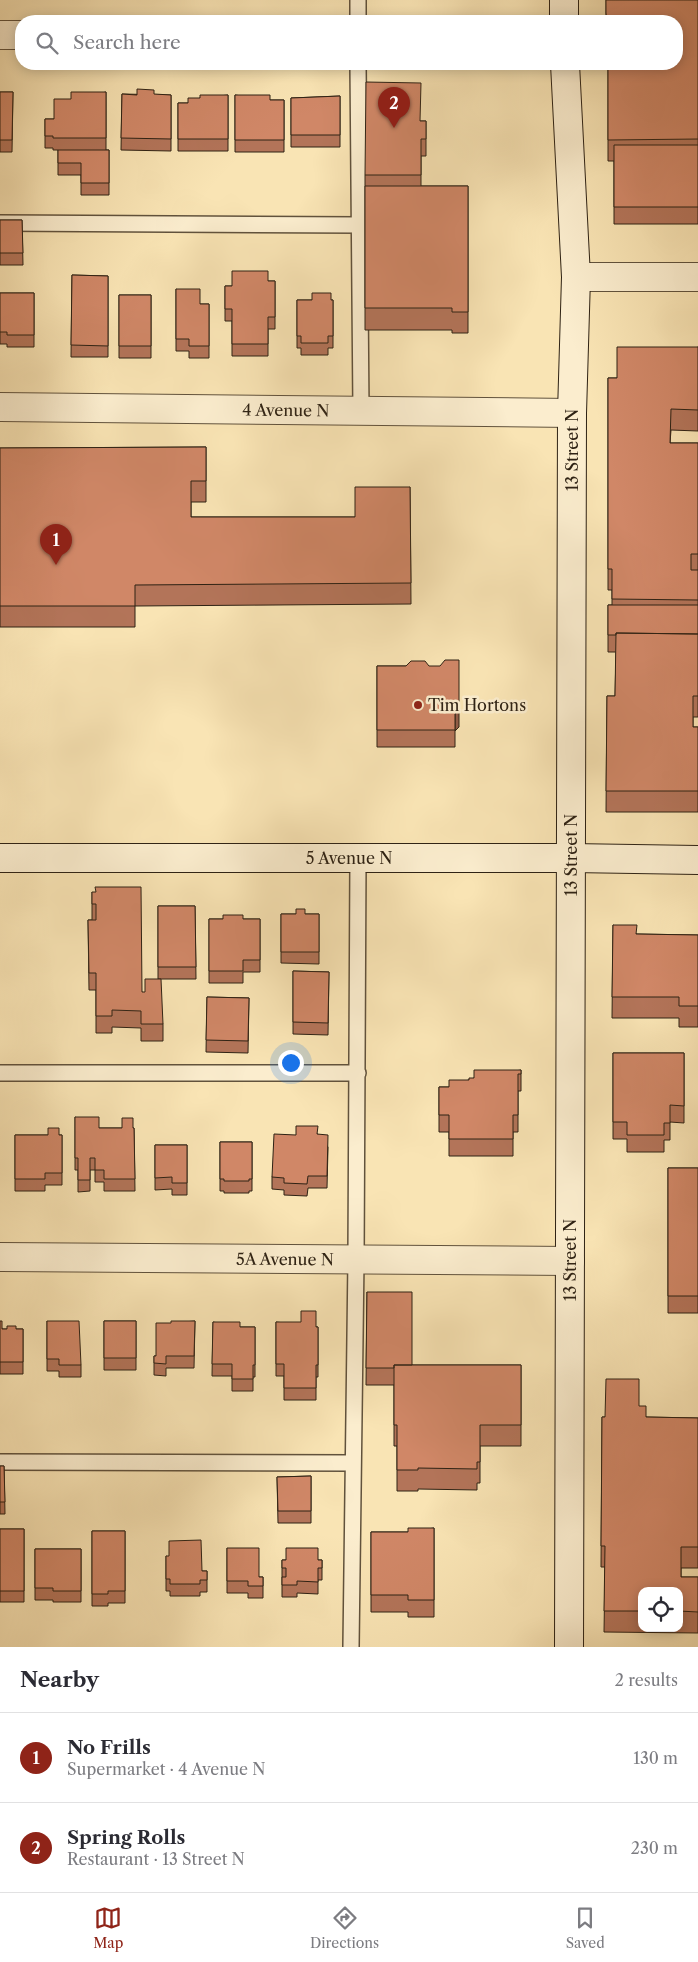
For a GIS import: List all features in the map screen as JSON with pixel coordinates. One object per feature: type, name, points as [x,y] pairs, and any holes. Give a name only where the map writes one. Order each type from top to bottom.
[{"type":"street","points":[[564,0],[564,15]]},
{"type":"street","points":[[0,35],[15,35]]},
{"type":"street","name":"13 Street N","points":[[565,70],[576,277],[572,413],[569,1647]]},
{"type":"street","points":[[576,277],[698,277]]},
{"type":"street","name":"4 Avenue N","points":[[0,407],[572,413]]},
{"type":"street","name":"5 Avenue N","points":[[0,858],[571,858],[698,860]]},
{"type":"street","name":"5A Avenue N","points":[[0,1257],[570,1261]]},
{"type":"lane","points":[[358,0],[358,15]]},
{"type":"lane","points":[[358,70],[361,411]]},
{"type":"lane","points":[[0,223],[358,225]]},
{"type":"lane","points":[[351,1647],[358,1073],[358,858]]},
{"type":"lane","points":[[0,1073],[358,1073]]},
{"type":"lane","points":[[0,1462],[353,1463]]},
{"type":"building","points":[[606,0],[698,0],[698,139],[608,140],[608,70],[683,70],[683,15],[606,15]]},
{"type":"building","points":[[366,82],[421,83],[420,121],[426,121],[426,139],[421,139],[421,175],[365,175]]},
{"type":"building","points":[[137,89],[154,90],[154,94],[171,95],[171,139],[121,138],[122,94],[137,95]]},
{"type":"building","points":[[0,92],[13,92],[12,140],[0,140]]},
{"type":"building","points":[[71,92],[106,92],[106,138],[53,138],[53,136],[45,136],[45,119],[54,119],[54,99],[71,99]]},
{"type":"building","points":[[200,95],[228,95],[228,139],[178,139],[178,103],[188,103],[188,98],[200,98]]},
{"type":"building","points":[[235,95],[270,95],[270,100],[284,100],[284,140],[235,140]]},
{"type":"building","points":[[340,96],[340,135],[291,135],[291,98]]},
{"type":"building","points":[[614,145],[698,145],[698,207],[614,207]]},
{"type":"building","points":[[58,150],[109,150],[109,183],[81,183],[81,163],[58,163]]},
{"type":"building","points":[[365,186],[468,186],[468,312],[452,312],[452,308],[365,308]]},
{"type":"building","points":[[0,220],[22,220],[23,253],[0,253]]},
{"type":"building","points":[[232,271],[268,271],[268,281],[275,281],[275,317],[268,317],[268,344],[232,344],[232,309],[225,309],[225,286],[232,286]]},
{"type":"building","points":[[72,275],[108,276],[108,346],[71,345]]},
{"type":"building","points":[[176,289],[200,289],[200,304],[209,304],[209,346],[189,346],[189,339],[176,339]]},
{"type":"building","points":[[0,293],[34,293],[34,335],[7,335],[7,332],[0,332]]},
{"type":"building","points":[[312,293],[331,293],[331,300],[333,300],[333,336],[328,336],[328,343],[301,343],[301,336],[297,336],[297,300],[312,300]]},
{"type":"building","points":[[119,295],[151,295],[151,346],[119,346]]},
{"type":"building","points":[[617,347],[698,347],[698,410],[671,409],[670,443],[698,443],[698,554],[691,554],[691,570],[698,570],[698,600],[612,599],[612,569],[608,569],[608,378],[617,378]]},
{"type":"building","points":[[206,447],[206,481],[191,481],[191,517],[355,517],[355,487],[410,487],[411,583],[135,585],[135,606],[0,606],[0,448]]},
{"type":"building","points":[[608,605],[698,605],[698,634],[616,633],[616,635],[608,635]]},
{"type":"building","points":[[616,633],[698,634],[698,696],[693,696],[693,727],[698,727],[698,791],[606,791],[607,696],[615,696]]},
{"type":"building","name":"Tim Hortons","points":[[445,660],[459,660],[459,710],[455,714],[455,730],[377,730],[377,666],[406,666],[411,661],[425,661],[429,666],[440,666]]},
{"type":"building","points":[[95,887],[141,887],[142,992],[145,992],[145,979],[161,979],[163,1024],[141,1024],[141,1011],[112,1010],[112,1016],[96,1016],[96,973],[89,973],[88,920],[96,920],[96,904],[92,904],[92,892],[96,892]]},
{"type":"building","points":[[158,906],[195,906],[196,967],[158,967]]},
{"type":"building","points":[[296,909],[305,909],[305,914],[319,914],[319,952],[281,952],[281,914],[296,914]]},
{"type":"building","points":[[223,915],[243,915],[243,919],[260,919],[260,960],[243,960],[243,971],[209,971],[209,919],[223,919]]},
{"type":"building","points":[[613,925],[637,925],[636,934],[698,935],[698,1006],[679,1006],[679,997],[612,997]]},
{"type":"building","points":[[293,971],[329,972],[328,1023],[293,1022]]},
{"type":"building","points":[[207,997],[249,998],[248,1041],[206,1040]]},
{"type":"building","points":[[613,1053],[684,1053],[684,1106],[670,1105],[670,1123],[664,1123],[664,1135],[627,1135],[627,1122],[613,1122]]},
{"type":"building","points":[[474,1070],[521,1070],[521,1074],[518,1074],[518,1115],[513,1115],[513,1139],[449,1139],[449,1115],[439,1115],[439,1087],[449,1087],[449,1080],[469,1080],[469,1078],[474,1078]]},
{"type":"building","points":[[75,1117],[99,1117],[99,1128],[122,1128],[122,1118],[133,1118],[135,1179],[104,1179],[104,1170],[95,1170],[95,1158],[90,1158],[90,1180],[78,1180],[78,1158],[75,1158]]},
{"type":"building","points":[[296,1126],[318,1126],[317,1134],[328,1135],[327,1176],[308,1176],[307,1184],[284,1183],[284,1178],[272,1177],[274,1134],[296,1135]]},
{"type":"building","points":[[48,1128],[59,1128],[59,1135],[62,1135],[62,1173],[45,1173],[45,1179],[15,1179],[15,1135],[48,1135]]},
{"type":"building","points":[[220,1142],[252,1142],[252,1179],[249,1179],[249,1181],[224,1181],[224,1179],[220,1179]]},
{"type":"building","points":[[155,1145],[187,1145],[187,1183],[172,1183],[172,1177],[155,1178]]},
{"type":"building","points":[[668,1168],[698,1168],[698,1296],[668,1296]]},
{"type":"building","points":[[367,1292],[412,1292],[412,1365],[394,1365],[394,1368],[366,1368]]},
{"type":"building","points":[[301,1311],[316,1311],[318,1365],[316,1365],[316,1388],[284,1388],[284,1364],[276,1364],[276,1322],[301,1322]]},
{"type":"building","points":[[0,1321],[2,1321],[2,1329],[7,1329],[7,1326],[16,1326],[16,1329],[23,1329],[23,1362],[0,1362]]},
{"type":"building","points":[[47,1321],[79,1321],[81,1365],[59,1365],[59,1359],[47,1359]]},
{"type":"building","points":[[104,1321],[136,1321],[136,1358],[104,1358]]},
{"type":"building","points":[[171,1321],[195,1321],[194,1356],[166,1356],[166,1364],[154,1363],[154,1356],[156,1356],[156,1323],[171,1323]]},
{"type":"building","points":[[213,1322],[240,1322],[240,1327],[255,1327],[253,1379],[232,1379],[232,1364],[212,1364]]},
{"type":"building","points":[[394,1365],[521,1365],[521,1425],[480,1425],[480,1462],[477,1462],[477,1469],[418,1468],[418,1470],[397,1470],[397,1425],[394,1425]]},
{"type":"building","points":[[606,1379],[639,1379],[639,1406],[646,1406],[646,1417],[698,1418],[698,1547],[681,1547],[681,1577],[698,1577],[698,1612],[683,1611],[683,1587],[638,1587],[638,1611],[604,1611],[605,1546],[601,1546],[602,1417],[605,1417]]},
{"type":"building","points":[[0,1466],[4,1466],[5,1502],[0,1502]]},
{"type":"building","points":[[311,1476],[311,1511],[278,1511],[277,1477]]},
{"type":"building","points":[[408,1528],[434,1528],[434,1600],[408,1600],[408,1595],[371,1595],[371,1532],[408,1532]]},
{"type":"building","points":[[0,1529],[24,1529],[24,1591],[0,1591]]},
{"type":"building","points":[[92,1531],[125,1531],[125,1591],[108,1591],[108,1594],[92,1594]]},
{"type":"building","points":[[201,1540],[202,1571],[207,1571],[207,1580],[200,1580],[200,1584],[170,1584],[170,1579],[166,1579],[166,1556],[169,1556],[169,1541]]},
{"type":"building","points":[[227,1548],[259,1548],[259,1577],[263,1577],[263,1586],[248,1586],[248,1581],[227,1581]]},
{"type":"building","points":[[286,1548],[318,1548],[318,1560],[322,1560],[322,1568],[318,1568],[318,1582],[297,1581],[297,1585],[282,1585],[282,1577],[286,1577],[286,1568],[282,1568],[282,1560],[286,1560]]},
{"type":"building","points":[[35,1549],[81,1549],[81,1591],[53,1591],[53,1588],[35,1588]]},
{"type":"place","name":"Spring Rolls","points":[[394,128]]},
{"type":"place","name":"No Frills","points":[[56,565]]},
{"type":"place","name":"Tim Hortons","points":[[418,705]]}]
